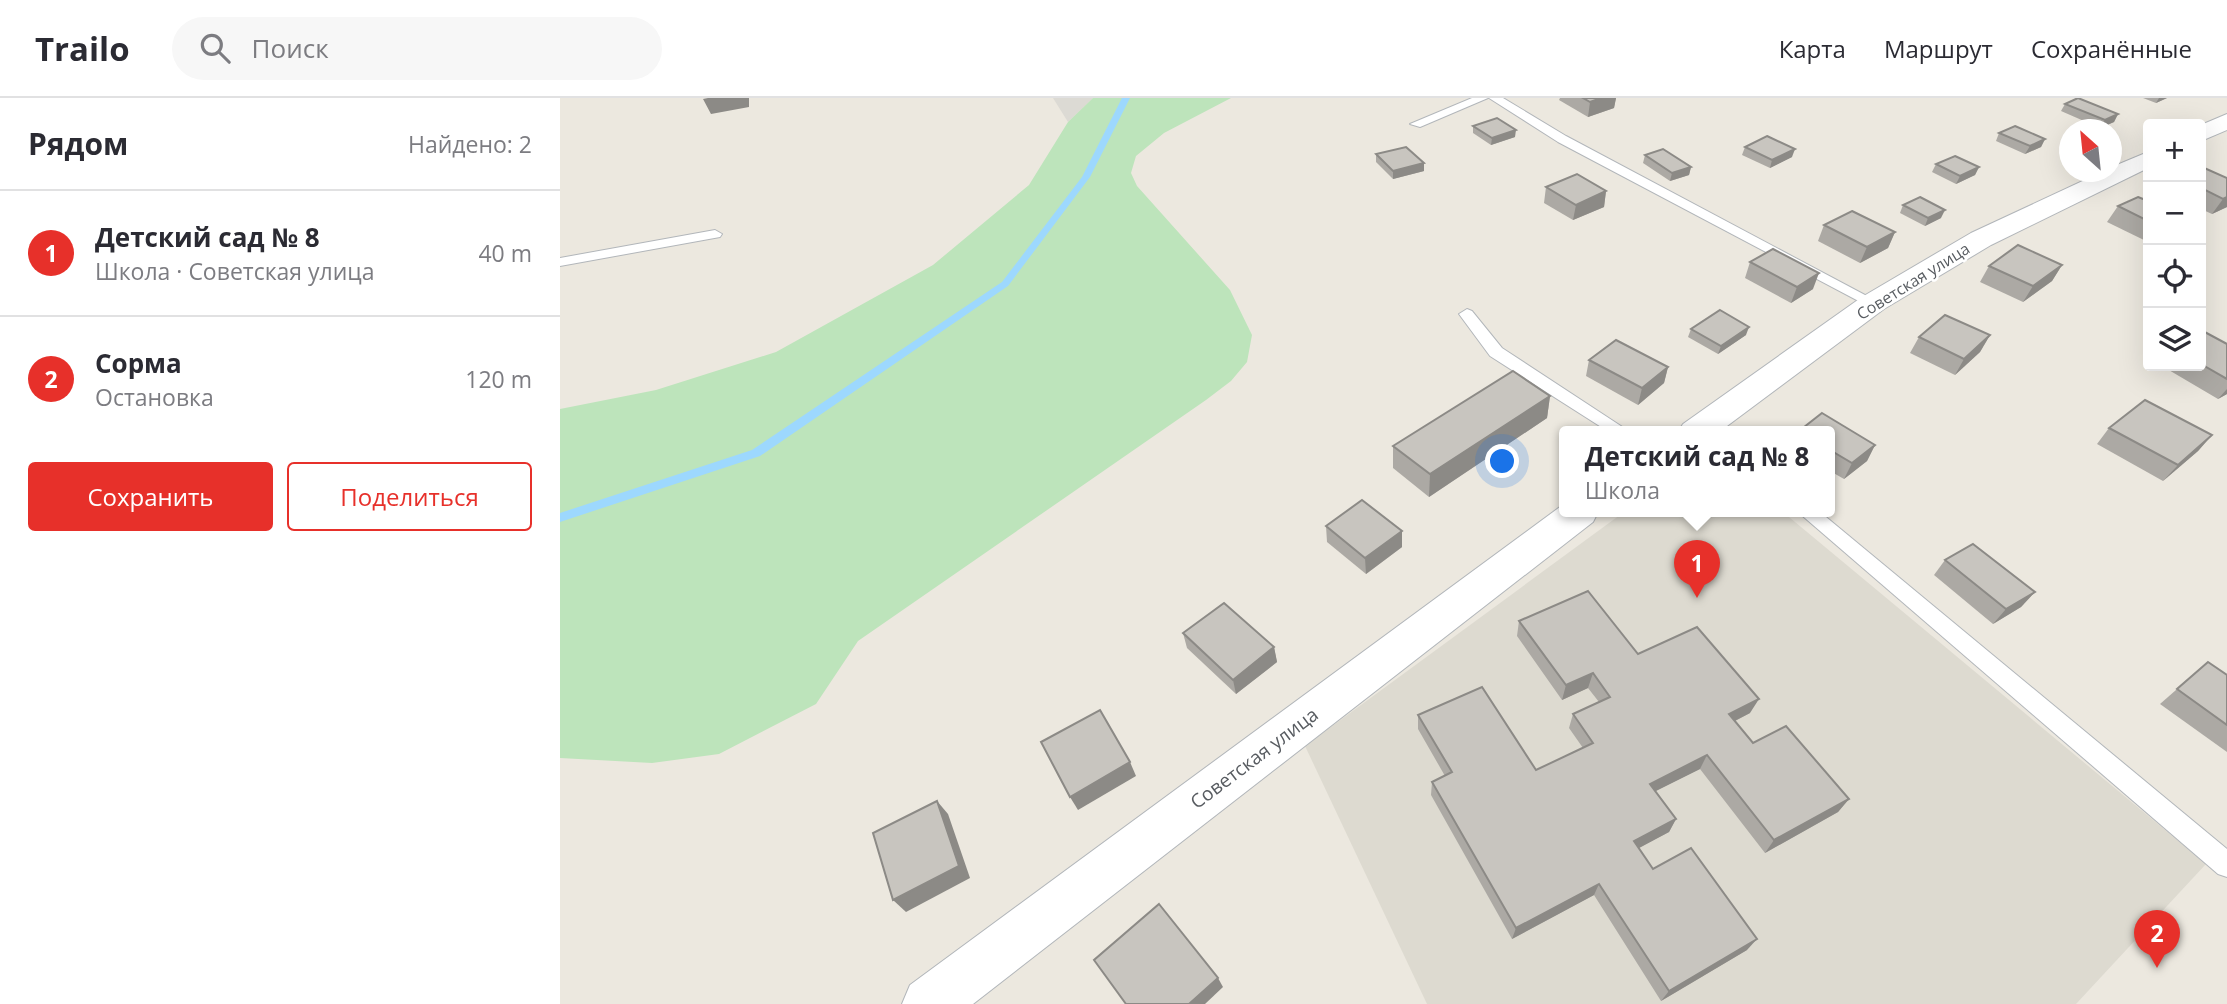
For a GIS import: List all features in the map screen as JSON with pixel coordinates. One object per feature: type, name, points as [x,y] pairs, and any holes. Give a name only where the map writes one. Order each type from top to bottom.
[{"type":"street","points":[[2206,132],[2227,121]]},
{"type":"street","name":"Советская улица","points":[[1709,426],[1873,303],[1981,239],[2143,161]]},
{"type":"street","name":"Советская улица","points":[[929,1004],[1573,517]]},
{"type":"lane","points":[[1416,124],[1482,98]]},
{"type":"lane","points":[[1495,98],[1562,139],[1873,303]]},
{"type":"lane","points":[[560,262],[715,234]]},
{"type":"lane","points":[[1467,314],[1496,352],[1613,426]]},
{"type":"lane","points":[[1813,517],[2227,865]]},
{"type":"shaded area","points":[[1053,98],[1093,98],[1068,122]]},
{"type":"shaded area","points":[[1617,517],[1789,517],[2206,864],[2076,1004],[1427,1004],[1305,746]]},
{"type":"green space","points":[[1093,98],[1231,98],[1164,133],[1136,156],[1131,173],[1137,186],[1230,290],[1252,335],[1247,362],[1231,381],[1206,400],[858,641],[816,704],[719,754],[652,763],[560,758],[560,409],[656,390],[776,352],[933,265],[1029,185],[1068,122]]},
{"type":"building","points":[[1583,98],[1601,98],[1590,102]]},
{"type":"building","points":[[2078,98],[2118,114],[2102,119],[2065,104]]},
{"type":"building","points":[[1497,118],[1516,130],[1492,138],[1473,126]]},
{"type":"building","points":[[2015,126],[2045,139],[2030,146],[1999,133]]},
{"type":"building","points":[[1767,136],[1795,149],[1772,160],[1745,147]]},
{"type":"building","points":[[1406,147],[1424,163],[1393,171],[1376,154]]},
{"type":"building","points":[[1663,149],[1691,167],[1672,173],[1645,155]]},
{"type":"building","points":[[1955,156],[1979,167],[1960,176],[1936,164]]},
{"type":"building","points":[[2206,169],[2227,178],[2227,197],[2223,199],[2206,190]]},
{"type":"building","points":[[1577,174],[1606,191],[1576,205],[1546,187]]},
{"type":"building","points":[[1920,197],[1945,210],[1928,218],[1903,205]]},
{"type":"building","points":[[2138,197],[2143,199],[2143,218],[2118,206]]},
{"type":"building","points":[[1852,211],[1895,232],[1867,247],[1824,225]]},
{"type":"building","points":[[2018,245],[2062,265],[2033,286],[1989,266]]},
{"type":"building","points":[[1773,249],[1819,273],[1797,287],[1750,262]]},
{"type":"building","points":[[1720,310],[1749,327],[1721,346],[1691,329]]},
{"type":"building","points":[[1945,315],[1990,335],[1964,359],[1919,337]]},
{"type":"building","points":[[2206,333],[2227,344],[2227,379],[2206,367]]},
{"type":"building","points":[[1616,340],[1668,367],[1642,388],[1589,360]]},
{"type":"building","points":[[1513,371],[1550,396],[1430,474],[1393,446]]},
{"type":"building","points":[[2145,400],[2212,435],[2178,465],[2109,428]]},
{"type":"building","points":[[1822,413],[1875,445],[1852,463],[1835,453],[1835,426],[1805,426]]},
{"type":"building","points":[[1362,500],[1402,531],[1365,558],[1326,526]]},
{"type":"building","points":[[1973,544],[2035,592],[2006,609],[1945,560]]},
{"type":"building","points":[[1588,591],[1638,654],[1697,627],[1759,699],[1729,714],[1753,743],[1786,726],[1849,799],[1774,840],[1707,755],[1650,784],[1676,819],[1634,841],[1653,869],[1691,848],[1757,939],[1669,991],[1599,884],[1516,928],[1432,782],[1452,772],[1418,715],[1482,687],[1536,770],[1593,743],[1573,714],[1610,697],[1593,673],[1566,685],[1519,621]]},
{"type":"building","points":[[1224,603],[1274,647],[1233,680],[1183,633]]},
{"type":"building","points":[[2208,662],[2227,675],[2227,725],[2177,689]]},
{"type":"building","points":[[1100,710],[1130,762],[1070,797],[1041,742]]},
{"type":"building","points":[[937,801],[959,866],[893,900],[873,833]]},
{"type":"building","points":[[1159,904],[1218,978],[1189,1004],[1126,1004],[1094,960]]},
{"type":"waterway","points":[[560,518],[756,453],[1005,284],[1086,177],[1126,98]]},
{"type":"place","name":"Детский сад № 8","points":[[1697,598]]},
{"type":"place","name":"Сорма","points":[[2157,968]]}]
